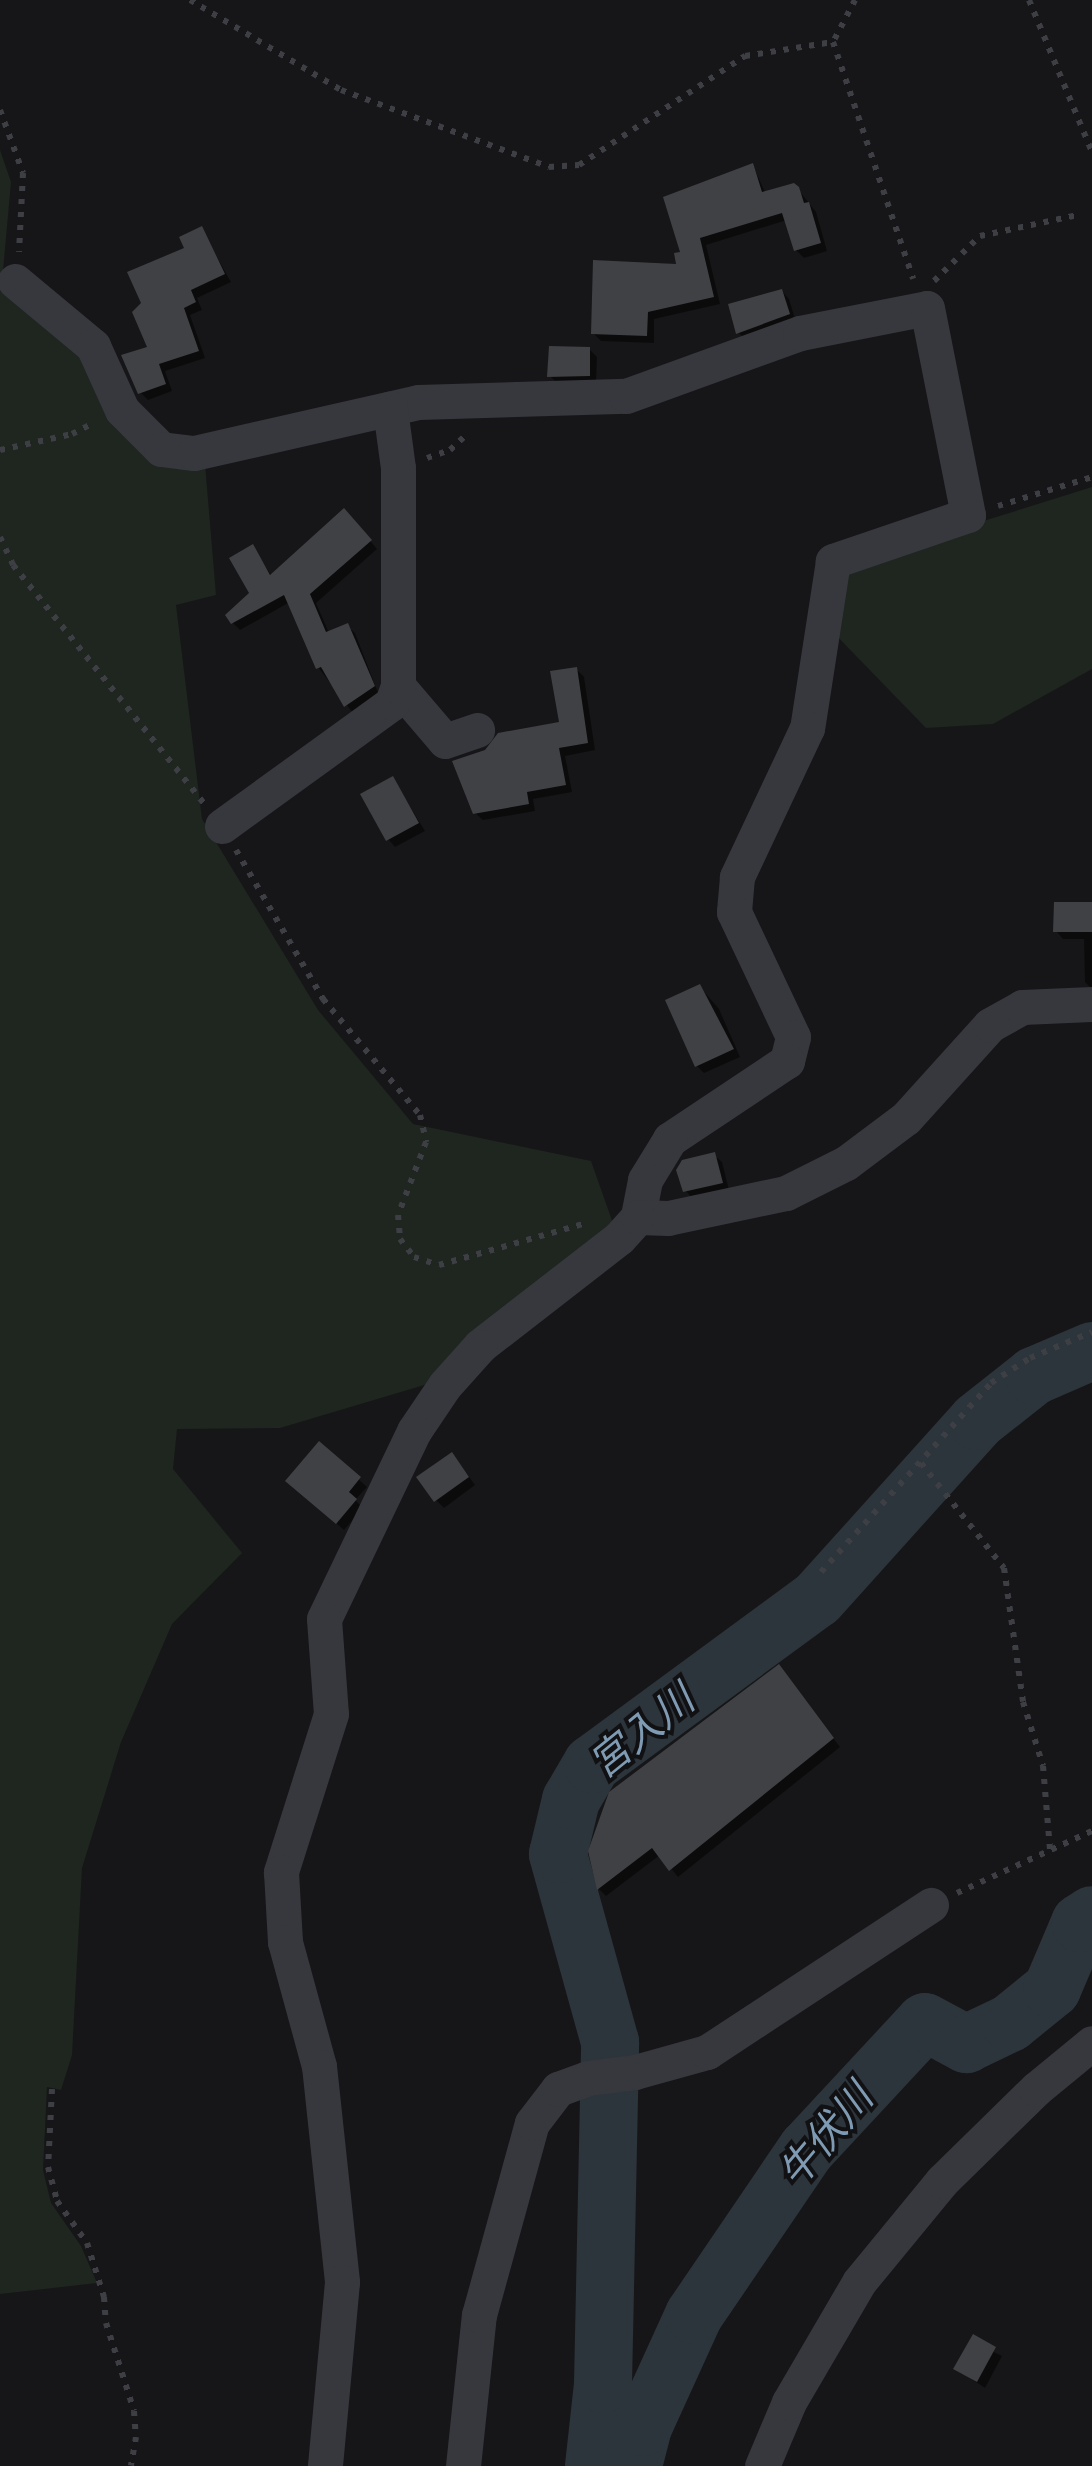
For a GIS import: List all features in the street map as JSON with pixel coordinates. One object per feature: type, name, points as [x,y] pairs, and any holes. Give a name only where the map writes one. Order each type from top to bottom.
[{"type":"street","points":[[15,281],[93,346],[122,410],[162,449],[194,453],[418,402],[626,396],[800,333],[924,302],[968,516],[832,561],[806,728],[737,876],[734,912],[792,1037],[787,1061],[670,1139],[645,1180],[638,1217],[619,1238],[480,1346],[445,1385],[406,1447],[324,1619],[331,1714],[281,1872],[285,1942],[319,2066],[342,2282],[325,2466]]},
{"type":"street","points":[[222,826],[392,703],[398,686],[398,468],[390,408]]},
{"type":"street","points":[[398,686],[446,741],[477,730]]},
{"type":"street","points":[[638,1217],[668,1218],[786,1194],[846,1162],[906,1118],[990,1025],[1022,1007],[1092,1004]]},
{"type":"street","points":[[464,2466],[479,2315],[532,2123],[558,2089],[588,2078],[635,2072],[708,2052],[930,1904]]},
{"type":"street","points":[[762,2466],[789,2402],[859,2282],[942,2182],[1092,2042]]},
{"type":"path","points":[[190,0],[341,90],[550,167],[579,165],[745,56],[834,42]]},
{"type":"path","points":[[855,0],[834,42],[924,302]]},
{"type":"path","points":[[1029,0],[1092,152]]},
{"type":"path","points":[[0,110],[22,173],[15,281]]},
{"type":"path","points":[[924,302],[956,255],[980,236],[1078,215]]},
{"type":"path","points":[[398,468],[450,450],[500,400]]},
{"type":"path","points":[[0,450],[72,434],[122,410]]},
{"type":"path","points":[[968,516],[1092,478]]},
{"type":"path","points":[[0,537],[13,565],[222,826],[323,999],[420,1114],[426,1142],[398,1215],[400,1239],[414,1257],[439,1264],[595,1220],[638,1217]]},
{"type":"path","points":[[821,1572],[991,1383],[1030,1358],[1092,1332]]},
{"type":"path","points":[[920,1462],[1004,1568],[1023,1702],[1043,1766],[1050,1850]]},
{"type":"path","points":[[930,1904],[1092,1831]]},
{"type":"path","points":[[52,2088],[48,2167],[56,2201],[87,2243],[104,2297],[106,2322],[134,2410],[132,2466]]},
{"type":"shaded area","points":[[0,150],[11,182],[3,271],[84,352],[109,406],[205,464],[216,595],[176,605],[202,819],[318,1010],[413,1124],[591,1161],[615,1229],[441,1380],[280,1428],[177,1429],[173,1469],[242,1553],[172,1624],[121,1742],[82,1868],[72,2055],[61,2090],[47,2087],[43,2170],[51,2203],[81,2246],[97,2283],[0,2294]]},
{"type":"shaded area","points":[[1092,487],[1092,669],[993,724],[926,728],[830,629],[846,564]]},
{"type":"building","points":[[753,163],[762,192],[794,183],[799,187],[804,203],[809,202],[821,243],[794,251],[782,213],[700,238],[714,297],[648,312],[647,336],[591,334],[593,260],[676,264],[674,253],[680,252],[663,197]]},
{"type":"building","points":[[202,226],[225,274],[191,290],[196,302],[184,308],[199,351],[159,364],[166,384],[138,394],[121,355],[147,347],[132,312],[141,303],[127,272],[184,248],[179,237]]},
{"type":"building","points":[[782,289],[790,314],[736,334],[728,304]]},
{"type":"building","points":[[549,346],[590,347],[590,376],[547,377]]},
{"type":"building","points":[[344,508],[372,540],[310,594],[326,632],[348,623],[375,686],[344,707],[321,667],[316,669],[284,595],[231,624],[225,615],[249,593],[229,558],[253,544],[270,575]]},
{"type":"building","points":[[577,667],[588,743],[559,748],[566,785],[527,792],[529,804],[473,814],[452,761],[485,750],[498,733],[559,722],[550,671]]},
{"type":"building","points":[[393,776],[419,823],[386,841],[360,794]]},
{"type":"building","points":[[1054,902],[1092,902],[1092,932],[1053,932]]},
{"type":"building","points":[[700,984],[734,1049],[695,1067],[665,1000]]},
{"type":"building","points":[[715,1152],[723,1183],[683,1192],[676,1170],[682,1160]]},
{"type":"building","points":[[319,1441],[361,1477],[349,1492],[357,1499],[336,1524],[285,1481]]},
{"type":"building","points":[[452,1452],[469,1477],[434,1502],[416,1477]]},
{"type":"building","points":[[779,1664],[834,1738],[669,1871],[652,1848],[597,1890],[588,1851],[609,1792]]},
{"type":"building","points":[[973,2334],[996,2347],[977,2382],[953,2369]]},
{"type":"waterway","name":"宮入川","points":[[594,2466],[603,2384],[610,2042],[558,1854],[571,1800],[592,1764],[817,1599],[977,1421],[1034,1376],[1092,1351]]},
{"type":"waterway","name":"牛伏川","points":[[633,2466],[643,2427],[694,2315],[807,2149],[925,2022],[966,2044],[1010,2023],[1052,1989],[1080,1923],[1092,1915]]}]
